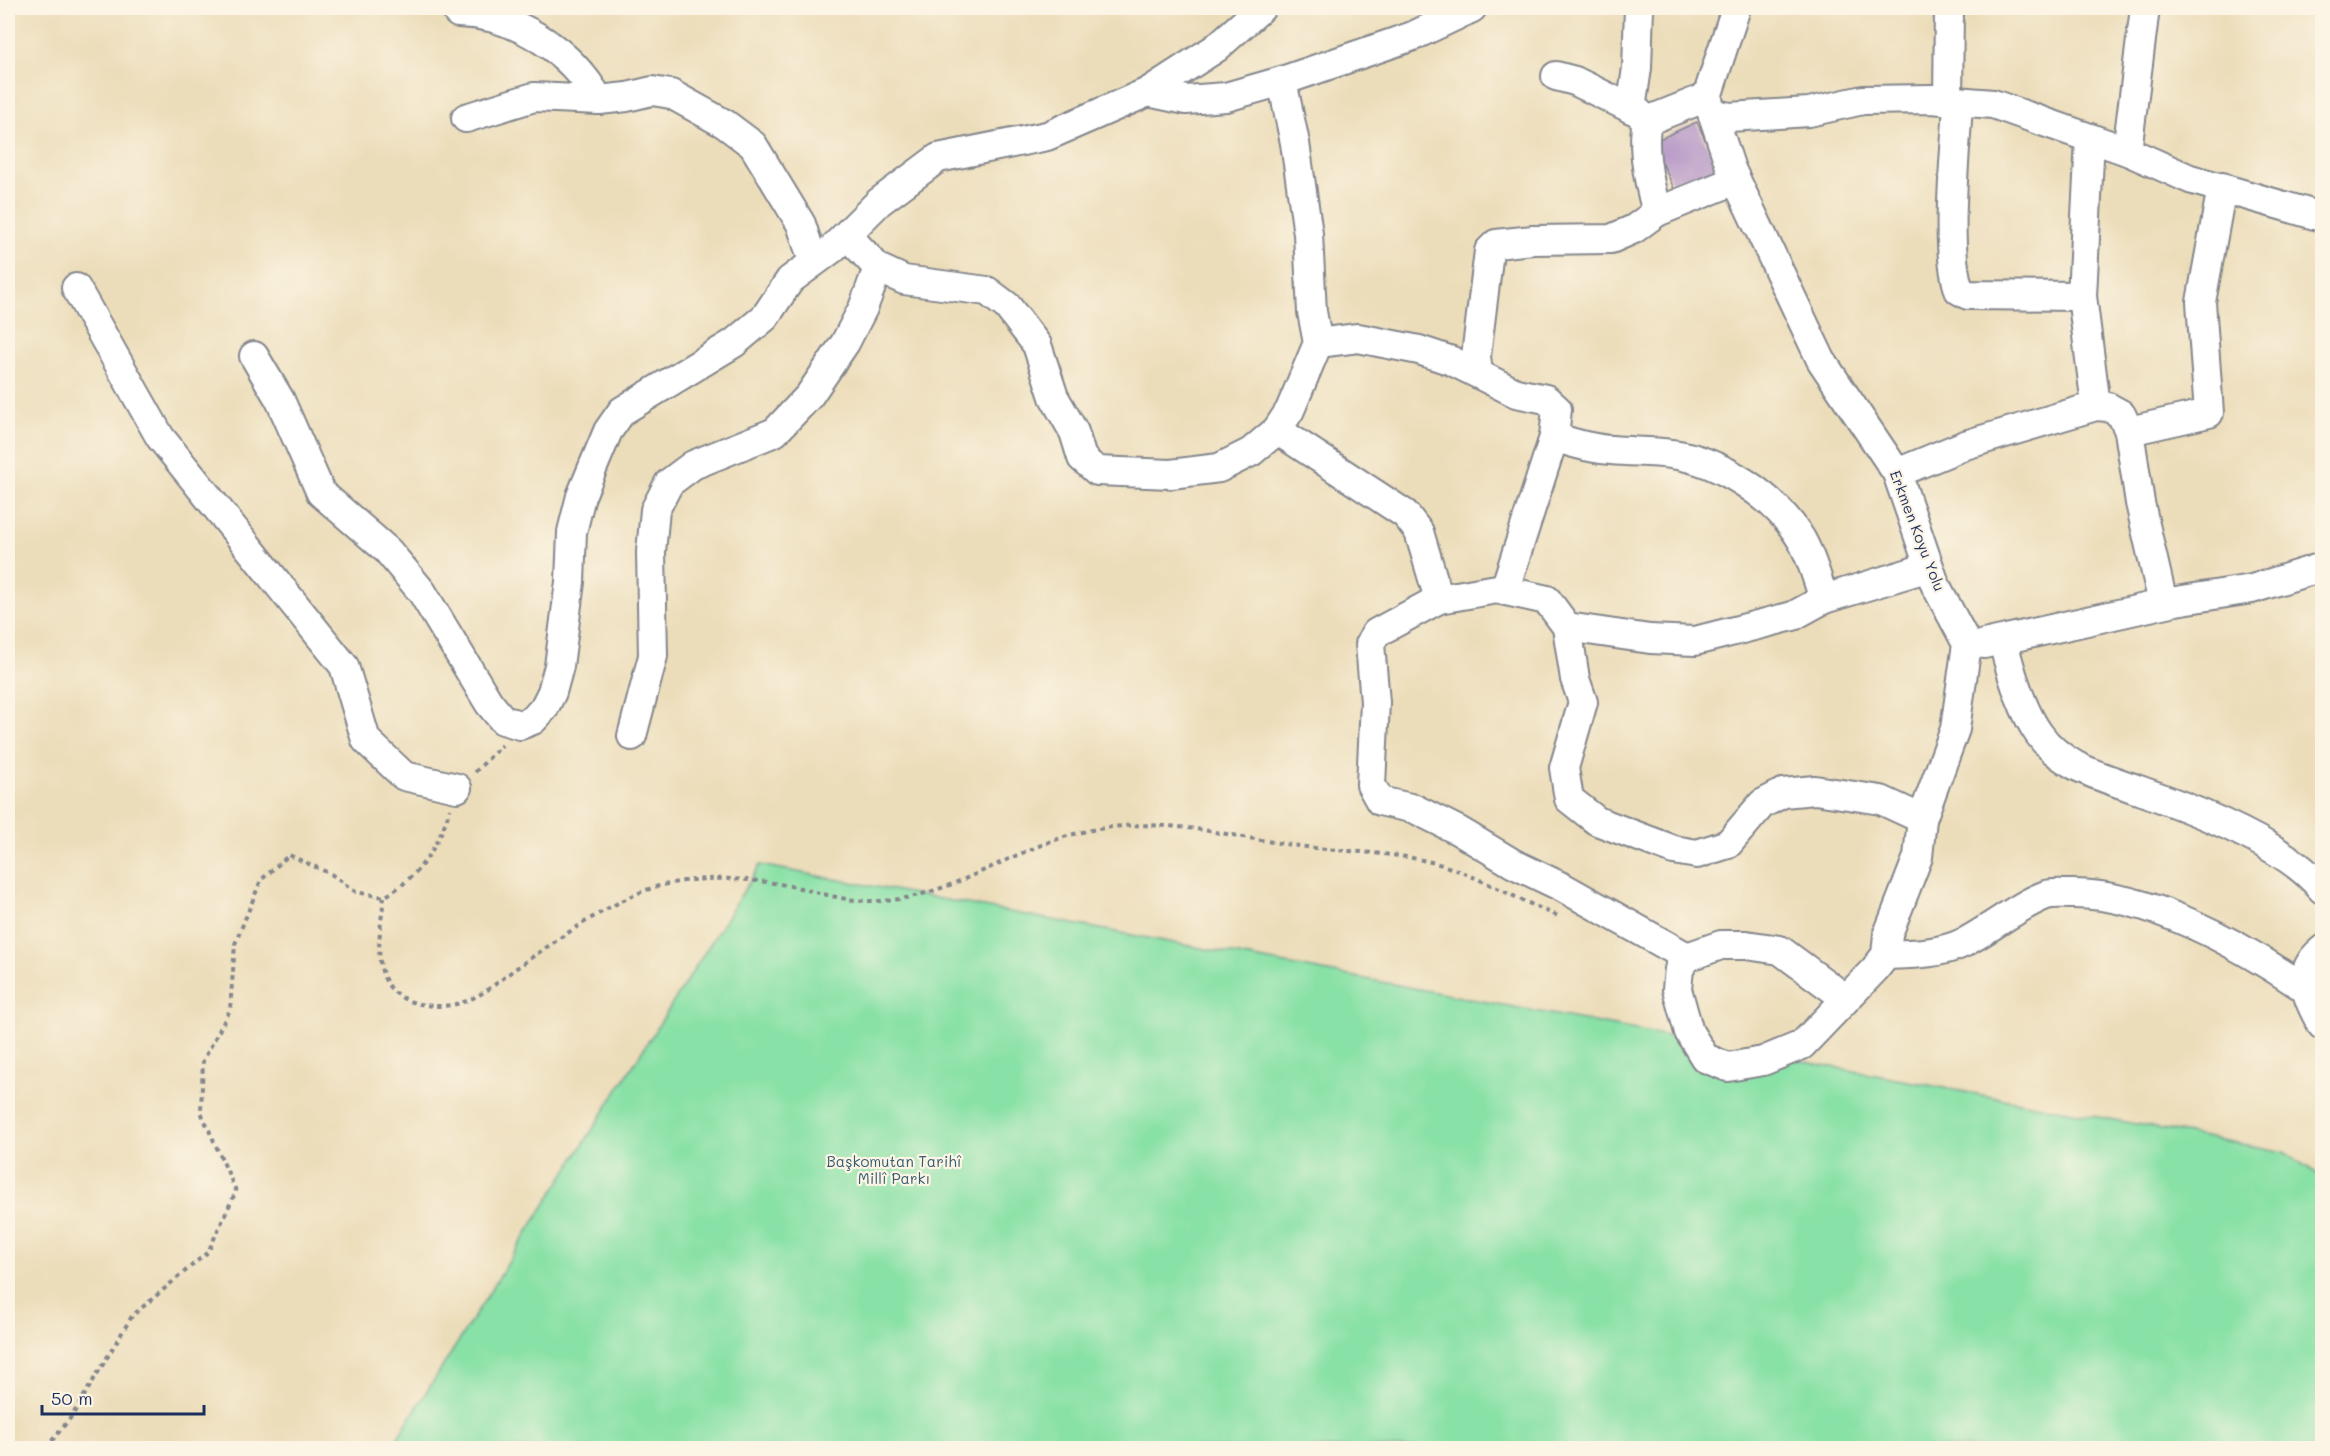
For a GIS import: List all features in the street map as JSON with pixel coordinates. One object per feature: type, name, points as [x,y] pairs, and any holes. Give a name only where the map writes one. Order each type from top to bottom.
[{"type":"street","points":[[254,357],[280,400],[321,493],[388,551],[422,592],[489,703],[503,720],[520,725],[533,720],[544,708],[552,692],[559,666],[570,582],[572,532],[581,496],[608,430],[622,411],[658,386],[734,343],[765,317],[790,280],[832,249],[879,202],[938,158],[1047,136],[1148,92],[1216,48],[1261,8]]},
{"type":"street","points":[[1148,92],[1186,100],[1226,97],[1282,81],[1413,36],[1472,8]]},
{"type":"street","points":[[1639,8],[1635,98],[1657,212]]},
{"type":"street","points":[[1709,105],[1736,8]]},
{"type":"street","points":[[1949,8],[1953,101],[1954,277],[1959,290],[1968,295],[2082,296]]},
{"type":"street","points":[[2127,151],[2145,8]]},
{"type":"street","points":[[458,13],[477,14],[504,22],[543,40],[561,53],[589,82],[599,100]]},
{"type":"street","points":[[1556,76],[1575,81],[1639,115],[1709,105],[1729,117],[1809,112],[1863,100],[1993,104],[2127,151],[2190,179],[2322,217]]},
{"type":"street","points":[[846,235],[878,268],[904,279],[987,291],[1007,306],[1037,345],[1054,397],[1074,432],[1082,458],[1097,471],[1171,474],[1219,468],[1251,452],[1277,430],[1290,410],[1318,343],[1312,312],[1308,234],[1295,143],[1282,81]]},
{"type":"street","points":[[466,118],[534,97],[599,100],[652,91],[671,94],[725,124],[753,145],[801,224],[813,261]]},
{"type":"street","name":"Erkmen Koyu Yolu","points":[[1709,105],[1736,180],[1821,360],[1897,473],[1929,567],[1967,644]]},
{"type":"street","points":[[2090,138],[2082,296],[2096,406]]},
{"type":"street","points":[[1478,374],[1476,356],[1489,251],[1496,244],[1533,240],[1611,239],[1634,229],[1657,212],[1736,180]]},
{"type":"street","points":[[2128,430],[2209,413],[2201,302],[2222,187]]},
{"type":"street","points":[[632,736],[653,656],[651,552],[655,510],[669,483],[693,465],[775,432],[809,396],[845,344],[863,308],[878,268]]},
{"type":"street","points":[[76,288],[160,437],[344,666],[366,740],[404,776],[457,788]]},
{"type":"street","points":[[1318,343],[1358,338],[1419,350],[1478,374],[1516,393],[1545,399],[1557,408],[1554,437],[1505,589]]},
{"type":"street","points":[[1897,473],[1965,445],[2096,406],[2108,407],[2121,414],[2128,430],[2140,503],[2163,603]]},
{"type":"street","points":[[1277,430],[1405,514],[1419,532],[1439,598]]},
{"type":"street","points":[[1554,437],[1609,450],[1672,454],[1702,461],[1742,482],[1777,510],[1800,537],[1824,599]]},
{"type":"street","points":[[1567,627],[1650,639],[1695,641],[1793,616],[1824,599],[1929,567]]},
{"type":"street","points":[[1845,998],[1780,950],[1746,945],[1722,945],[1687,957],[1679,969],[1677,989],[1689,1032],[1705,1058],[1728,1067],[1763,1061],[1802,1045],[1820,1029],[1845,998],[1886,955],[1888,934],[1917,857],[1922,819],[1955,729],[1967,644],[2003,641],[2062,625],[2163,603],[2252,589],[2322,567]]},
{"type":"street","points":[[1687,957],[1564,888],[1514,864],[1459,831],[1414,809],[1380,801],[1371,785],[1375,702],[1370,644],[1376,633],[1439,598],[1505,589],[1547,600],[1567,627],[1575,680],[1583,702],[1564,768],[1569,799],[1597,821],[1674,850],[1697,854],[1728,844],[1762,804],[1783,793],[1815,790],[1881,801],[1922,819]]},
{"type":"street","points":[[2003,641],[2015,684],[2038,734],[2061,758],[2088,773],[2138,789],[2288,855],[2311,874],[2322,889]]},
{"type":"street","points":[[1886,955],[1926,953],[1961,944],[2048,894],[2086,893],[2119,900],[2195,924],[2239,946],[2304,988]]},
{"type":"street","points":[[2322,950],[2305,974],[2304,988],[2322,1026]]},
{"type":"path","points":[[46,1449],[72,1416],[132,1316],[208,1252],[236,1191],[201,1112],[203,1061],[230,1010],[235,944],[261,880],[289,855],[330,874],[356,892],[384,897],[401,888],[425,863],[442,833],[457,788],[491,758],[520,725]]},
{"type":"path","points":[[384,897],[380,937],[381,968],[386,984],[399,997],[436,1006],[462,1003],[483,993],[548,947],[642,892],[691,881],[746,880],[774,883],[851,900],[902,899],[953,885],[1004,859],[1062,837],[1139,825],[1187,826],[1298,846],[1407,857],[1451,868],[1535,908],[1567,919]]},
{"type":"green space","name":"Başkomutan Tarihî Millî Parkı","points":[[760,865],[2284,1152],[2322,1177],[2322,1448],[391,1448]]},
{"type":"building","points":[[1697,122],[1720,173],[1676,193],[1653,142]]}]
